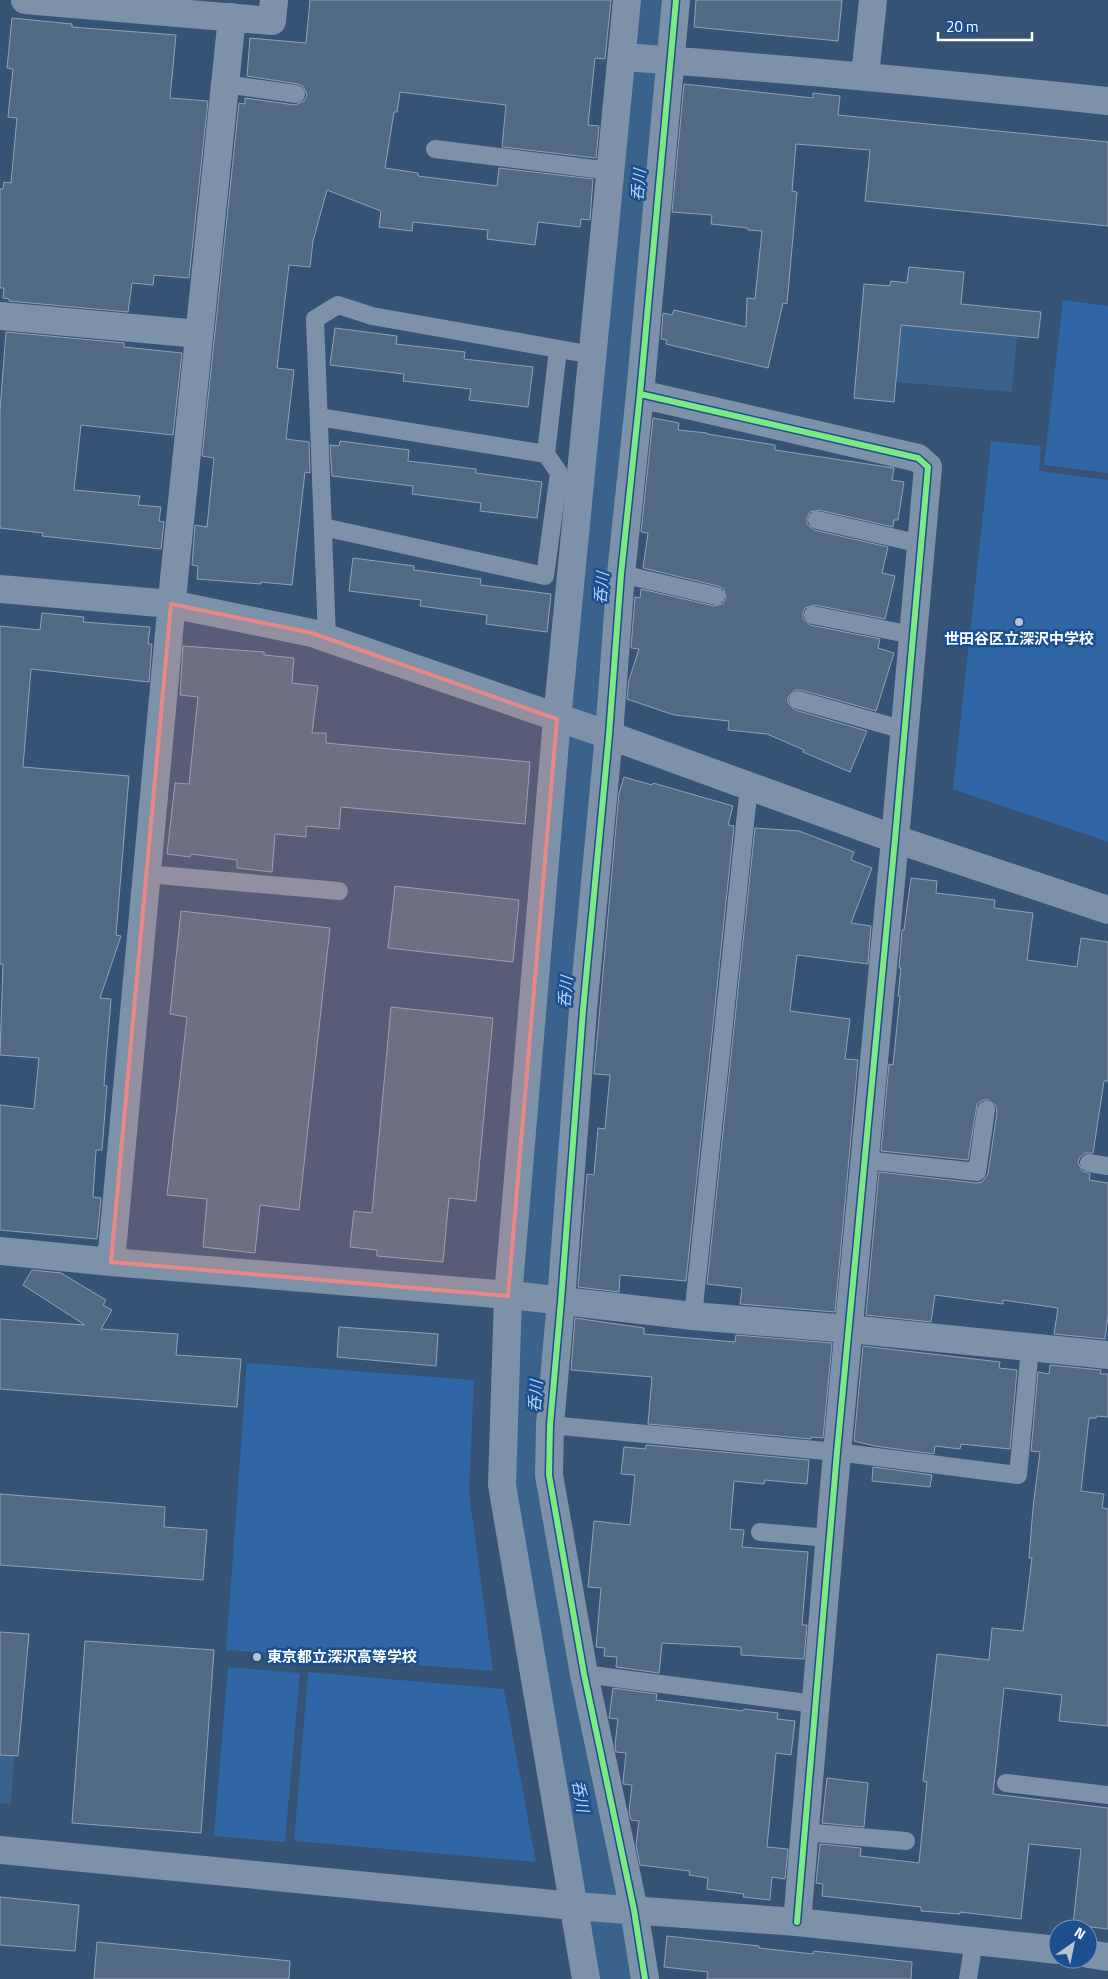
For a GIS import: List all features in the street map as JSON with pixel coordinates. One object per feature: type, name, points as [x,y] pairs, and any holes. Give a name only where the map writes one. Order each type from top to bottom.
[{"type":"street","points":[[25,0],[272,21],[274,0]]},
{"type":"street","points":[[586,1979],[579,1906],[502,1485],[514,1296],[593,356],[627,0]]},
{"type":"street","points":[[645,1979],[628,1910],[549,1475],[557,1301],[583,1010],[604,734],[640,394],[666,59],[676,0]]},
{"type":"street","points":[[865,76],[873,0]]},
{"type":"street","points":[[111,1262],[198,334],[232,17]]},
{"type":"street","points":[[622,57],[865,76],[1108,101]]},
{"type":"street","points":[[0,316],[198,334]]},
{"type":"street","points":[[640,394],[918,458],[928,468],[829,1538],[797,1922]]},
{"type":"street","points":[[0,589],[172,604],[312,633],[604,734],[895,839],[1108,910]]},
{"type":"street","points":[[0,1251],[514,1296],[693,1316],[849,1329],[1108,1355]]},
{"type":"street","points":[[0,1850],[579,1906],[797,1922],[1048,1949]]},
{"type":"lane","points":[[225,84],[296,94]]},
{"type":"lane","points":[[435,149],[611,171]]},
{"type":"lane","points":[[327,638],[315,319],[338,305],[372,316],[593,356]]},
{"type":"lane","points":[[323,527],[545,576],[560,473],[546,454],[558,349]]},
{"type":"lane","points":[[319,417],[546,454]]},
{"type":"lane","points":[[817,520],[921,544]]},
{"type":"lane","points":[[621,574],[716,596]]},
{"type":"lane","points":[[813,615],[912,635]]},
{"type":"lane","points":[[798,700],[904,730]]},
{"type":"lane","points":[[693,1316],[749,786]]},
{"type":"lane","points":[[147,874],[339,891]]},
{"type":"lane","points":[[864,1160],[977,1172],[986,1110]]},
{"type":"lane","points":[[1088,1163],[1108,1166]]},
{"type":"lane","points":[[550,1425],[837,1452],[1018,1475],[1030,1348]]},
{"type":"lane","points":[[760,1532],[829,1538]]},
{"type":"lane","points":[[584,1674],[815,1704]]},
{"type":"lane","points":[[1006,1783],[1108,1795]]},
{"type":"lane","points":[[803,1832],[906,1841]]},
{"type":"lane","points":[[968,1979],[974,1940]]},
{"type":"highlighted area","points":[[171,604],[312,633],[557,719],[508,1296],[111,1262]]},
{"type":"shaded area","points":[[641,0],[667,0],[603,689],[574,685]]},
{"type":"shaded area","points":[[1063,300],[1108,306],[1108,473],[1044,465]]},
{"type":"shaded area","points":[[901,325],[1017,336],[1012,392],[896,382]]},
{"type":"shaded area","points":[[991,441],[1041,446],[1039,471],[1108,480],[1108,842],[953,789]]},
{"type":"shaded area","points":[[567,765],[594,769],[544,1322],[535,1488],[609,1876],[625,1979],[601,1979],[510,1479],[516,1317]]},
{"type":"shaded area","points":[[247,1363],[474,1380],[469,1493],[493,1671],[226,1650]]},
{"type":"shaded area","points":[[228,1667],[300,1673],[285,1842],[214,1836]]},
{"type":"shaded area","points":[[308,1672],[504,1689],[536,1862],[294,1841]]},
{"type":"shaded area","points":[[0,1743],[15,1744],[11,1804],[0,1803]]},
{"type":"building","points":[[310,0],[611,0],[605,59],[595,58],[588,125],[599,126],[596,158],[502,147],[506,105],[400,92],[397,112],[394,112],[385,168],[418,173],[418,176],[497,186],[499,168],[593,179],[590,220],[581,219],[580,227],[538,222],[535,245],[487,239],[488,230],[413,222],[412,231],[379,227],[381,211],[327,190],[313,241],[310,267],[289,265],[277,368],[294,370],[286,439],[309,442],[310,473],[305,472],[292,585],[197,579],[198,566],[192,565],[195,525],[207,527],[214,458],[202,456],[239,103],[245,104],[245,98],[295,105],[304,101],[307,95],[303,86],[298,84],[247,76],[250,38],[306,43]]},
{"type":"building","points":[[696,0],[842,0],[838,41],[694,27]]},
{"type":"building","points":[[12,18],[72,24],[72,27],[176,35],[170,98],[208,101],[189,278],[154,275],[153,285],[132,283],[128,312],[9,301],[9,299],[3,298],[4,288],[0,288],[0,189],[3,189],[4,182],[11,183],[17,118],[8,117],[13,69],[7,68]]},
{"type":"building","points":[[684,84],[813,98],[813,93],[840,96],[838,115],[1108,142],[1108,226],[865,201],[870,150],[796,144],[792,191],[797,192],[787,304],[783,303],[768,368],[666,344],[667,340],[661,339],[663,313],[672,315],[674,310],[746,327],[747,298],[755,299],[762,231],[711,224],[712,215],[672,212]]},
{"type":"building","points":[[909,267],[964,272],[961,304],[1041,312],[1038,338],[901,325],[894,402],[854,398],[864,284],[890,286],[891,281],[907,283]]},
{"type":"building","points":[[335,328],[397,336],[396,344],[465,352],[464,359],[533,367],[528,407],[469,400],[471,389],[403,381],[404,374],[330,365]]},
{"type":"building","points":[[6,332],[124,343],[124,347],[182,353],[173,435],[81,425],[74,490],[140,496],[138,505],[161,507],[159,521],[164,522],[161,549],[42,536],[43,533],[0,528],[0,410]]},
{"type":"building","points":[[653,418],[679,423],[678,430],[775,445],[775,450],[894,468],[892,480],[904,482],[898,520],[894,520],[893,527],[819,510],[810,512],[807,518],[807,524],[814,530],[888,547],[882,573],[895,576],[885,619],[815,605],[805,608],[803,612],[803,619],[810,625],[880,639],[878,648],[894,653],[876,711],[801,690],[795,690],[788,697],[788,703],[795,710],[867,731],[850,772],[767,734],[728,730],[729,721],[674,715],[627,699],[629,680],[639,649],[631,648],[635,597],[640,598],[641,589],[714,606],[723,604],[726,598],[724,589],[718,586],[643,568],[648,533],[641,532]]},
{"type":"building","points":[[340,441],[409,450],[408,461],[476,469],[476,473],[542,482],[537,518],[480,511],[481,503],[412,494],[413,486],[332,476],[330,445],[339,446]]},
{"type":"building","points":[[353,558],[414,566],[414,570],[481,579],[480,585],[551,594],[547,632],[486,624],[487,615],[420,606],[421,600],[349,591]]},
{"type":"building","points":[[42,613],[84,617],[83,622],[150,627],[148,644],[152,644],[149,682],[31,669],[23,767],[129,776],[116,935],[121,936],[100,998],[111,999],[104,1085],[107,1086],[102,1150],[96,1150],[93,1197],[101,1198],[97,1239],[0,1230],[0,1105],[34,1109],[39,1058],[0,1055],[3,964],[0,964],[0,626],[40,630]]},
{"type":"building","points":[[183,646],[264,652],[264,655],[294,658],[292,683],[318,686],[312,733],[326,733],[326,743],[530,762],[525,824],[341,807],[339,829],[306,826],[306,837],[275,834],[272,872],[237,868],[237,860],[191,854],[190,857],[167,854],[175,783],[189,784],[198,697],[180,695]]},
{"type":"building","points":[[624,777],[652,785],[653,783],[733,806],[728,825],[734,826],[686,1281],[620,1275],[619,1292],[578,1287],[587,1174],[594,1175],[598,1128],[605,1129],[610,1075],[594,1074],[619,793]]},
{"type":"building","points":[[755,828],[799,831],[854,852],[851,860],[872,868],[851,923],[871,926],[868,964],[797,955],[790,1011],[850,1019],[845,1059],[858,1060],[835,1312],[740,1304],[742,1288],[707,1284]]},
{"type":"building","points":[[911,878],[937,881],[936,893],[995,900],[994,908],[1033,913],[1027,960],[1077,967],[1081,938],[1108,942],[1108,1081],[1104,1081],[1093,1153],[1085,1153],[1078,1162],[1082,1171],[1090,1174],[1089,1180],[1108,1183],[1108,1315],[1105,1339],[1054,1334],[1058,1308],[1003,1300],[1003,1304],[935,1295],[931,1322],[866,1315],[879,1172],[976,1183],[982,1182],[988,1174],[997,1112],[996,1106],[988,1100],[983,1100],[977,1104],[968,1160],[881,1151],[889,1064],[893,1065],[900,996],[898,996],[902,930],[904,930]]},
{"type":"building","points":[[395,886],[519,900],[513,962],[388,948]]},
{"type":"building","points":[[181,911],[330,928],[299,1210],[260,1205],[255,1253],[203,1247],[207,1199],[167,1195],[187,1017],[170,1014]]},
{"type":"building","points":[[391,1007],[493,1018],[476,1201],[449,1198],[443,1262],[377,1256],[377,1250],[350,1247],[354,1211],[372,1213]]},
{"type":"building","points":[[32,1270],[61,1273],[106,1300],[103,1305],[112,1310],[101,1329],[178,1334],[176,1355],[241,1359],[237,1407],[0,1389],[0,1319],[85,1325],[23,1285]]},
{"type":"building","points":[[575,1318],[644,1328],[644,1334],[735,1342],[736,1335],[832,1343],[823,1438],[811,1437],[811,1439],[648,1424],[652,1377],[571,1370]]},
{"type":"building","points":[[339,1327],[438,1334],[436,1366],[337,1357]]},
{"type":"building","points":[[863,1346],[1000,1362],[999,1368],[1017,1370],[1010,1449],[961,1444],[960,1449],[935,1446],[934,1454],[875,1446],[854,1441]]},
{"type":"building","points":[[1050,1365],[1101,1370],[1100,1374],[1108,1374],[1108,1417],[1097,1416],[1096,1418],[1089,1418],[1081,1491],[1104,1494],[1102,1508],[1108,1509],[1108,1726],[1059,1721],[1062,1695],[1004,1688],[993,1794],[1108,1808],[1108,1929],[1098,1928],[1098,1919],[1074,1919],[1081,1849],[1029,1844],[1021,1919],[960,1912],[960,1914],[921,1911],[921,1907],[822,1896],[823,1884],[816,1883],[820,1844],[861,1848],[860,1856],[919,1863],[927,1782],[923,1781],[937,1654],[989,1660],[992,1628],[1023,1631],[1032,1558],[1029,1558],[1040,1452],[1031,1451],[1038,1372],[1049,1374]]},
{"type":"building","points":[[646,1445],[809,1460],[807,1484],[765,1480],[764,1484],[734,1481],[730,1529],[744,1530],[742,1547],[808,1552],[802,1625],[807,1625],[804,1659],[741,1655],[741,1647],[662,1643],[659,1673],[616,1667],[617,1657],[604,1656],[605,1648],[596,1647],[601,1588],[588,1587],[594,1521],[630,1525],[635,1475],[621,1474],[624,1447],[646,1449]]},
{"type":"building","points":[[873,1467],[932,1475],[930,1487],[872,1481]]},
{"type":"building","points":[[0,1494],[165,1507],[164,1527],[207,1530],[203,1580],[0,1565]]},
{"type":"building","points":[[0,1632],[29,1634],[18,1756],[0,1755]]},
{"type":"building","points":[[85,1641],[214,1650],[201,1833],[72,1823]]},
{"type":"building","points":[[613,1688],[657,1694],[656,1700],[743,1711],[744,1709],[778,1713],[777,1719],[795,1721],[791,1755],[776,1753],[767,1847],[788,1849],[785,1879],[772,1877],[770,1900],[743,1897],[744,1894],[707,1889],[708,1878],[689,1875],[690,1871],[640,1865],[636,1845],[639,1821],[631,1820],[629,1812],[632,1785],[623,1784],[626,1753],[616,1752],[618,1719],[609,1718]]},
{"type":"building","points":[[827,1778],[868,1783],[864,1827],[822,1823]]},
{"type":"building","points":[[0,1897],[79,1905],[75,1951],[0,1945]]},
{"type":"building","points":[[667,1936],[813,1954],[814,1951],[912,1962],[911,1979],[707,1979],[708,1972],[664,1967]]},
{"type":"building","points":[[97,1942],[290,1961],[289,1979],[94,1979]]},
{"type":"waterway","name":"呑川","points":[[613,1979],[528,1486],[564,1002],[655,0]]},
{"type":"cycle path","points":[[645,1979],[634,1910],[584,1674],[549,1475],[550,1425],[583,1010],[609,735],[621,574],[640,394],[676,0]]},
{"type":"cycle path","points":[[640,394],[918,458],[928,467],[837,1452],[797,1922]]},
{"type":"place","name":"世田谷区立深沢中学校","points":[[1019,622]]},
{"type":"place","name":"東京都立深沢高等学校","points":[[257,1657]]}]
